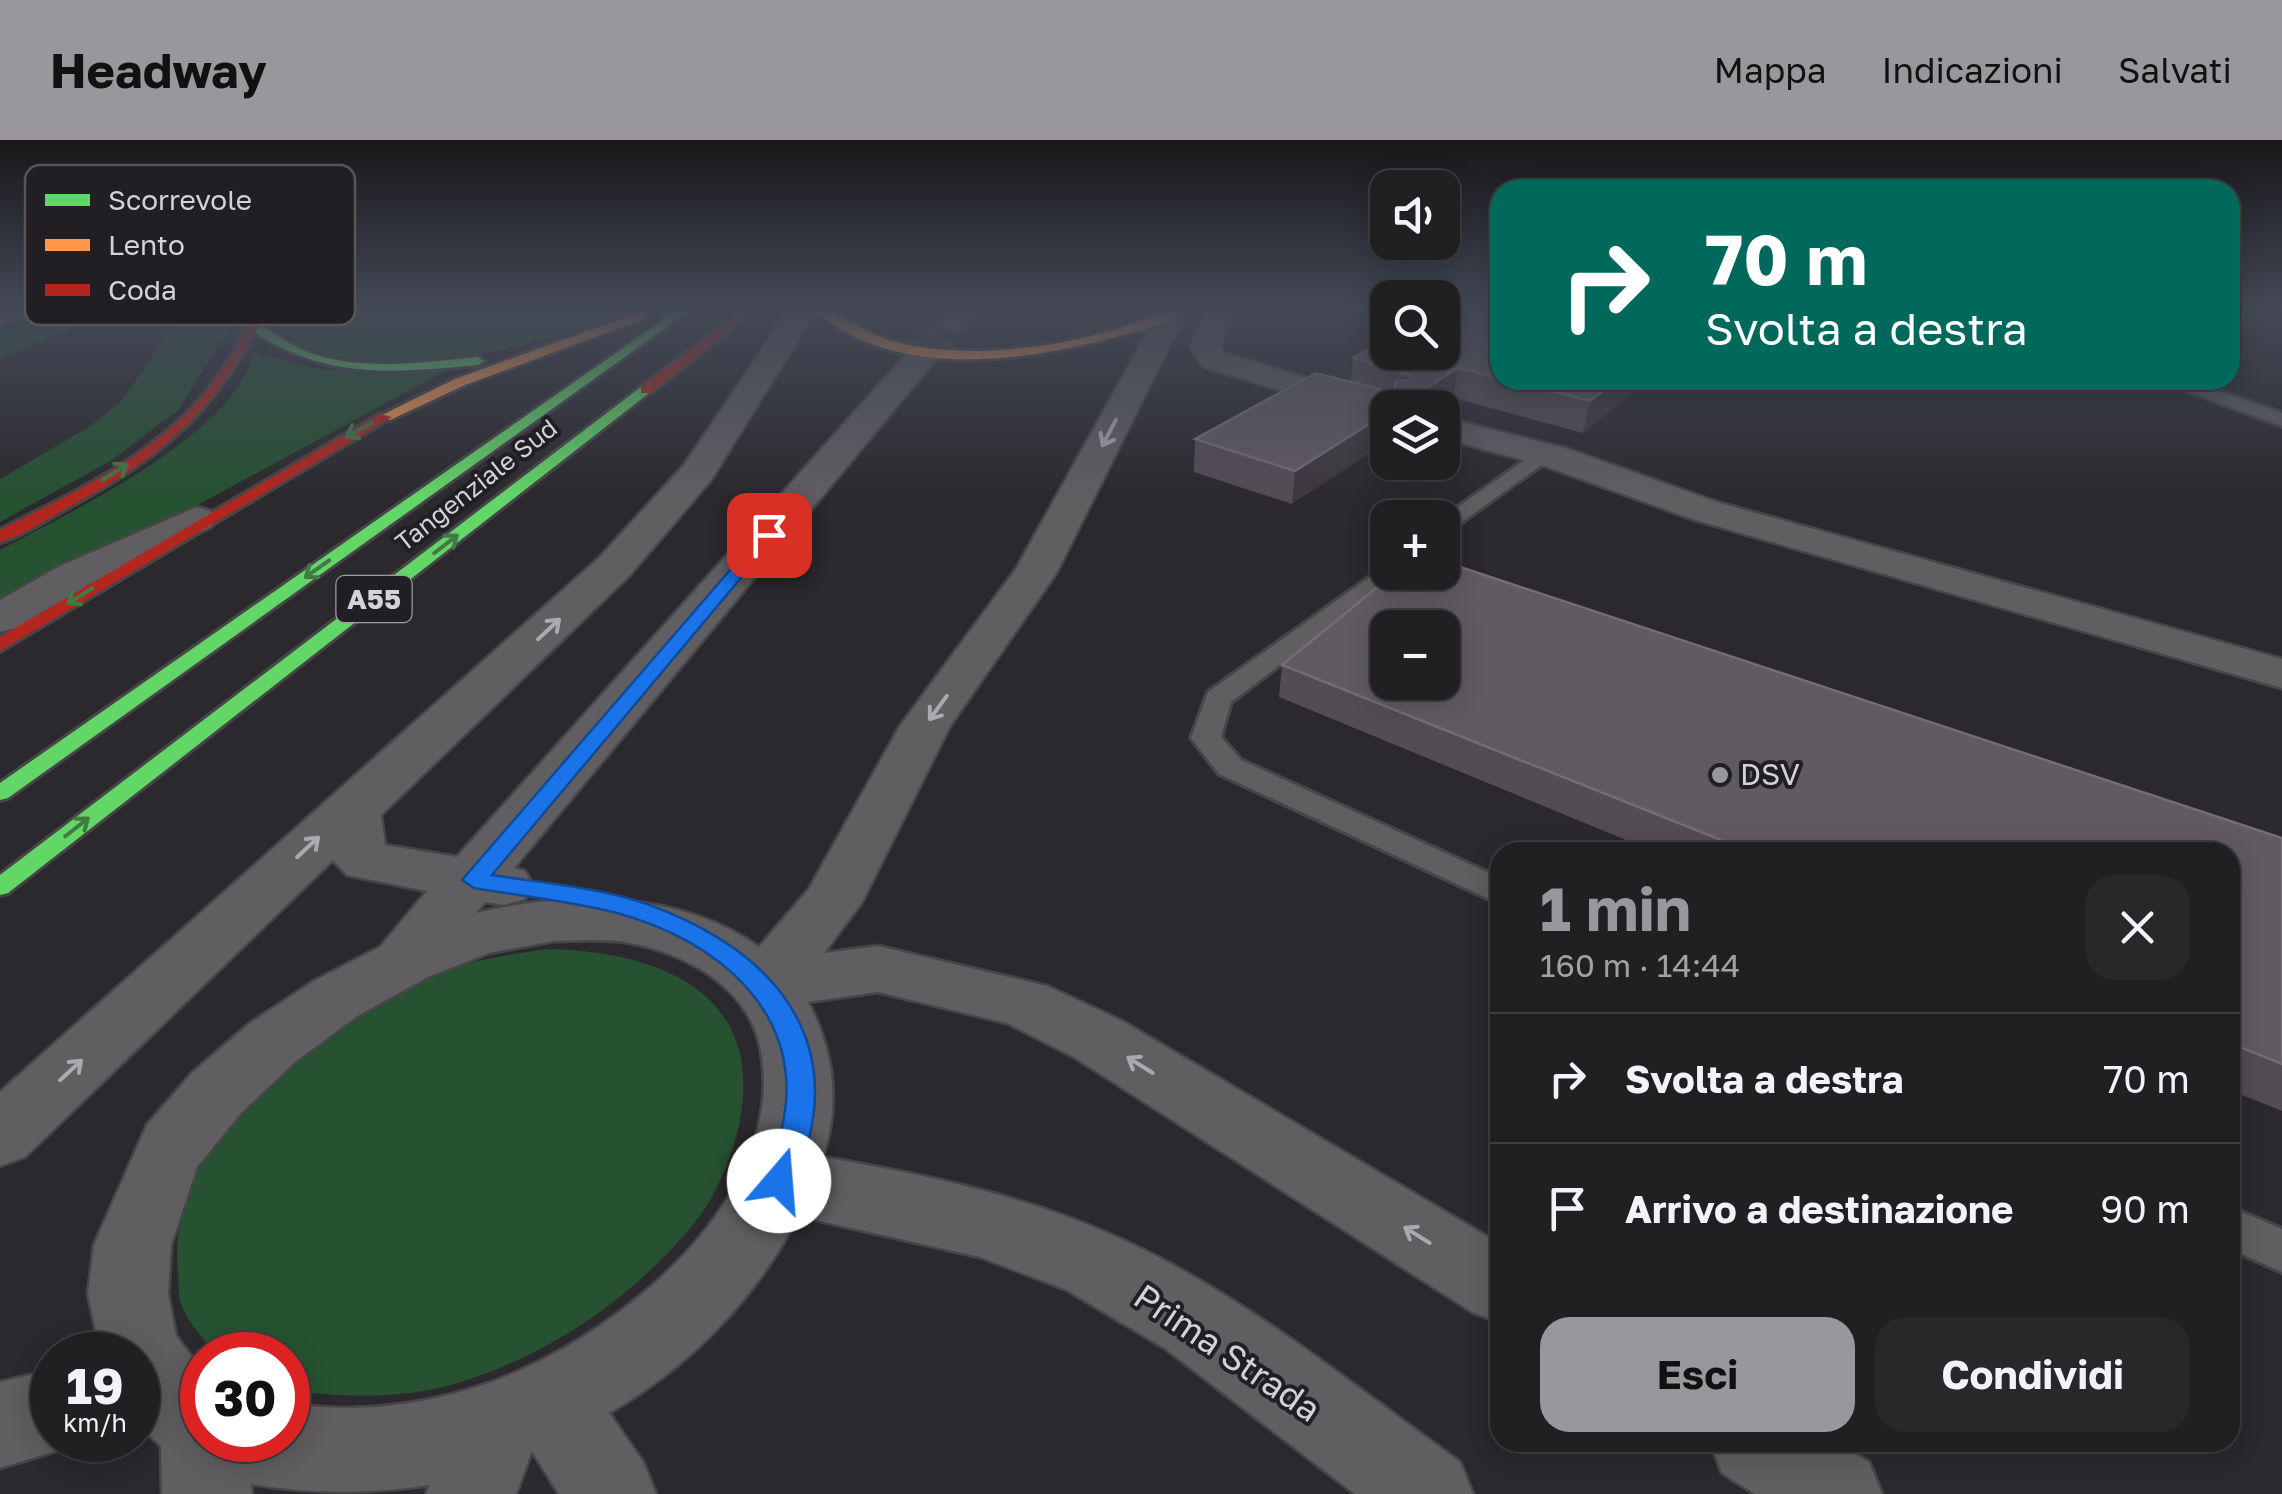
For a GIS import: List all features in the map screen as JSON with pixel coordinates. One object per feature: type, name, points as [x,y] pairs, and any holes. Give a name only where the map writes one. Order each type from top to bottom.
[{"type":"highway","points":[[0,537],[117,471],[190,418],[224,374]]},
{"type":"highway","points":[[0,645],[232,503],[409,404],[486,374]]},
{"type":"highway","name":"Tangenziale Sud","points":[[0,793],[592,374]]},
{"type":"highway","name":"Tangenziale Sud","points":[[0,887],[665,374]]},
{"type":"street","points":[[0,1136],[352,806],[545,634],[664,515],[698,472],[761,374]]},
{"type":"street","points":[[397,964],[474,880],[907,374]]},
{"type":"street","points":[[760,960],[832,902],[925,726],[1036,572],[1140,374]]},
{"type":"street","points":[[1261,374],[1370,407]]},
{"type":"street","points":[[1460,431],[1542,454],[1706,511],[2282,674]]},
{"type":"street","points":[[0,619],[75,575],[232,503]]},
{"type":"street","points":[[310,1452],[390,1452],[507,1440],[627,1356],[694,1301],[745,1242],[779,1181],[798,1123],[800,1069],[788,1023],[760,960],[616,904],[367,861],[358,854],[352,806]]},
{"type":"street","points":[[207,1494],[177,1412],[126,1318],[132,1234],[170,1150],[234,1074],[310,1011],[397,964],[482,934],[550,922],[642,924],[760,960],[878,968],[1024,1003],[1098,1039],[1490,1280]]},
{"type":"street","name":"Prima Strada","points":[[779,1181],[910,1204],[1048,1245],[1164,1302],[1428,1494]]},
{"type":"street","points":[[0,1424],[30,1418]]},
{"type":"street","points":[[507,1440],[611,1494]]},
{"type":"street","points":[[1769,1452],[1837,1494]]},
{"type":"lane","points":[[2196,390],[2282,420]]},
{"type":"lane","points":[[1460,516],[1542,454]]},
{"type":"lane","points":[[1370,584],[1218,698],[1206,738],[1230,768],[1490,887]]},
{"type":"lane","points":[[2240,1232],[2282,1251]]},
{"type":"green space","points":[[140,374],[201,374],[178,410],[112,460],[0,522],[0,479],[89,427],[123,399]]},
{"type":"green space","points":[[244,374],[439,374],[0,612],[0,550],[147,468],[217,412]]},
{"type":"green space","points":[[546,949],[627,958],[663,970],[695,988],[720,1011],[736,1041],[743,1079],[739,1125],[721,1179],[691,1227],[642,1278],[587,1321],[526,1356],[439,1388],[374,1396],[310,1393],[310,1332],[198,1332],[179,1297],[180,1224],[196,1176],[222,1131],[257,1089],[343,1020],[389,993],[434,974],[489,958]]},
{"type":"building","points":[[1314,374],[1382,390],[1370,390],[1370,423],[1295,471],[1195,439]]},
{"type":"building","points":[[1407,374],[1448,374],[1423,390],[1394,390],[1396,381],[1410,380]]},
{"type":"building","points":[[1546,390],[1604,390],[1590,401]]},
{"type":"building","name":"DSV","points":[[1460,567],[2282,838],[2282,1064],[2240,1047],[2240,842],[1726,842],[1282,665],[1374,590],[1460,590]]},
{"type":"traffic: fast","points":[[0,793],[593,374]]},
{"type":"traffic: fast","points":[[0,887],[646,390]]},
{"type":"traffic: slow","points":[[385,417],[481,374]]},
{"type":"traffic: jam","points":[[0,537],[138,459],[187,420],[225,374]]},
{"type":"traffic: jam","points":[[646,390],[666,374]]},
{"type":"traffic: jam","points":[[0,645],[385,417]]},
{"type":"place","name":"DSV","points":[[1720,775]]},
{"type":"route","points":[[769,535],[474,880],[616,904],[655,916],[720,950],[764,984],[788,1023],[800,1069],[798,1123],[779,1181]]}]
